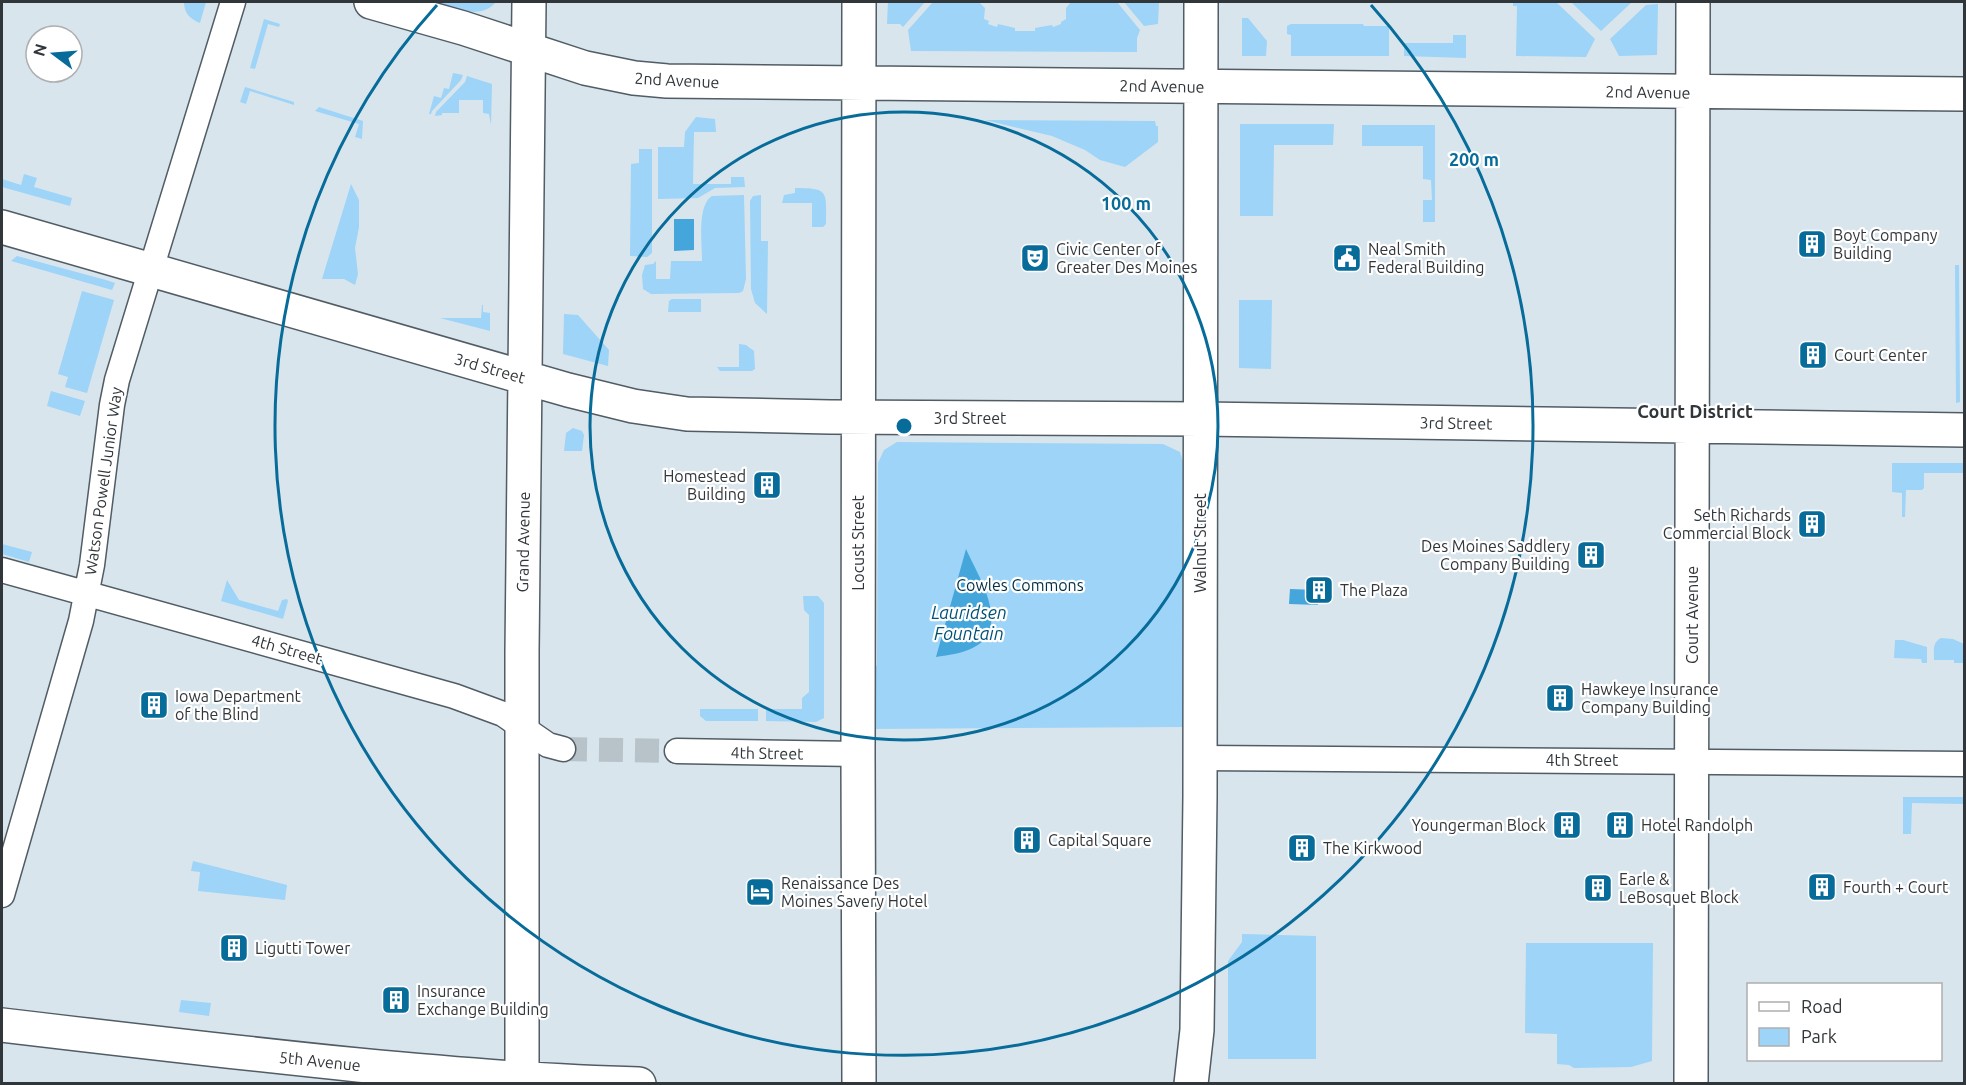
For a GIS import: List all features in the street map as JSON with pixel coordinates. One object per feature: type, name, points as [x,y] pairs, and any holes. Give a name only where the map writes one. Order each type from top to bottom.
[{"type":"main road","name":"2nd Avenue","points":[[372,2],[585,68],[634,78],[667,81],[1965,94]]},
{"type":"main road","name":"Grand Avenue","points":[[522,1082],[522,726],[529,2]]},
{"type":"main road","name":"Locust Street","points":[[859,2],[860,1083]]},
{"type":"main road","name":"Walnut Street","points":[[1191,1083],[1197,1030],[1200,758],[1201,2]]},
{"type":"main road","name":"Court Avenue","points":[[1691,1083],[1693,2]]},
{"type":"main road","name":"3rd Street","points":[[2,227],[526,378],[633,406],[669,412],[858,417],[1201,419],[1965,430]]},
{"type":"main road","name":"5th Avenue","points":[[2,1025],[522,1082],[639,1083]]},
{"type":"street","name":"Watson Powell Junior Way","points":[[2,895],[87,594],[117,380],[233,2]]},
{"type":"street","name":"4th Street","points":[[2,570],[454,696],[503,714],[548,745],[563,749]]},
{"type":"street","name":"4th Street","points":[[677,751],[858,754]]},
{"type":"street","name":"4th Street","points":[[1200,758],[1965,764]]},
{"type":"green space","points":[[184,2],[206,2],[200,23],[188,15]]},
{"type":"green space","points":[[435,2],[496,2],[490,8],[475,12]]},
{"type":"green space","points":[[888,2],[925,2],[903,27],[900,24],[887,24]]},
{"type":"green space","points":[[933,2],[979,2],[985,8],[984,19],[989,21],[988,24],[1015,28],[1015,31],[1035,31],[1035,28],[1061,24],[1066,19],[1066,8],[1071,2],[1117,2],[1140,30],[1137,38],[1137,52],[911,51],[908,30]]},
{"type":"green space","points":[[1124,2],[1159,2],[1158,24],[1144,26]]},
{"type":"green space","points":[[1513,2],[1556,2],[1595,39],[1586,57],[1516,56],[1517,6],[1513,6]]},
{"type":"green space","points":[[1571,2],[1631,3],[1601,31]]},
{"type":"green space","points":[[1658,4],[1657,55],[1619,56],[1610,39],[1646,5]]},
{"type":"green space","points":[[1242,18],[1248,18],[1267,41],[1266,56],[1242,56]]},
{"type":"green space","points":[[264,19],[280,24],[279,27],[268,24],[255,69],[250,68]]},
{"type":"green space","points":[[1291,24],[1389,26],[1389,56],[1291,56],[1291,35],[1287,34],[1287,26]]},
{"type":"green space","points":[[1453,35],[1466,35],[1466,58],[1404,56],[1404,43],[1453,43]]},
{"type":"green space","points":[[453,73],[463,75],[461,80],[429,114],[434,96],[441,98],[444,88],[449,89]]},
{"type":"green space","points":[[467,76],[492,84],[491,125],[489,114],[483,113],[483,100],[459,100],[459,113],[442,113],[442,115],[435,116],[436,112],[465,82]]},
{"type":"green space","points":[[245,87],[294,102],[294,105],[250,91],[246,104],[240,102]]},
{"type":"green space","points":[[319,107],[363,121],[362,139],[355,137],[359,124],[315,111]]},
{"type":"green space","points":[[696,117],[715,119],[716,132],[694,132],[693,184],[731,184],[731,177],[744,177],[745,187],[715,188],[698,198],[658,199],[658,147],[684,147],[685,132]]},
{"type":"green space","points":[[985,120],[1155,121],[1158,126],[1158,142],[1125,167],[1100,160],[1085,150],[1052,136]]},
{"type":"green space","points":[[1240,124],[1334,124],[1333,145],[1274,145],[1273,216],[1240,216]]},
{"type":"green space","points":[[1362,125],[1435,125],[1435,222],[1423,222],[1423,200],[1432,200],[1431,180],[1423,179],[1423,146],[1362,146]]},
{"type":"green space","points":[[639,149],[652,149],[652,253],[647,257],[630,256],[631,164],[639,163]]},
{"type":"green space","points":[[24,174],[37,178],[34,187],[72,198],[70,206],[2,187],[2,179],[21,185]]},
{"type":"green space","points":[[351,184],[359,200],[359,227],[355,248],[358,274],[355,285],[344,279],[322,279]]},
{"type":"green space","points":[[795,188],[815,189],[824,194],[826,224],[823,227],[812,227],[812,203],[782,203],[784,195],[795,193]]},
{"type":"green space","points":[[744,195],[746,279],[743,291],[739,293],[651,294],[643,289],[642,275],[645,265],[656,261],[656,279],[670,279],[671,261],[702,261],[702,216],[707,201],[712,196]]},
{"type":"green space","points":[[761,195],[761,241],[768,241],[767,314],[755,303],[751,289],[750,201],[753,196]]},
{"type":"green space","points":[[17,256],[115,283],[112,290],[11,261]]},
{"type":"green space","points":[[1955,265],[1959,265],[1960,402],[1956,403]]},
{"type":"green space","points":[[82,291],[114,300],[87,393],[65,387],[68,377],[58,374]]},
{"type":"green space","points":[[672,299],[701,299],[701,312],[668,312],[669,301]]},
{"type":"green space","points":[[1239,300],[1272,300],[1271,369],[1239,368]]},
{"type":"green space","points":[[482,305],[483,312],[490,313],[490,331],[440,318],[481,318]]},
{"type":"green space","points":[[564,314],[578,315],[609,350],[608,366],[563,354]]},
{"type":"green space","points":[[739,344],[746,345],[754,351],[755,369],[752,371],[720,371],[717,367],[739,367]]},
{"type":"green space","points":[[51,391],[85,401],[80,416],[47,406]]},
{"type":"green space","points":[[573,428],[582,431],[584,435],[582,451],[564,451],[566,433]]},
{"type":"green space","name":"Cowles Commons","points":[[897,442],[1163,444],[1180,452],[1184,465],[1183,727],[867,729],[868,676],[877,665],[878,463],[884,450]]},
{"type":"green space","points":[[1892,463],[1964,463],[1964,473],[1924,473],[1922,490],[1906,490],[1905,517],[1902,517],[1902,493],[1892,492]]},
{"type":"green space","points":[[2,544],[32,552],[29,562],[2,554]]},
{"type":"green space","points":[[227,580],[239,600],[278,611],[282,600],[287,599],[283,619],[221,601]]},
{"type":"green space","points":[[803,596],[818,596],[824,603],[824,718],[816,722],[766,721],[766,709],[802,709],[802,698],[809,692],[809,615],[804,610]]},
{"type":"green space","points":[[1941,638],[1953,639],[1964,644],[1963,663],[1954,663],[1954,660],[1934,660],[1935,645]]},
{"type":"green space","points":[[1895,640],[1927,647],[1927,663],[1922,663],[1921,659],[1894,658]]},
{"type":"green space","points":[[700,709],[758,709],[758,721],[706,721],[700,716]]},
{"type":"green space","points":[[1903,797],[1964,797],[1964,804],[1912,803],[1911,834],[1903,834]]},
{"type":"green space","points":[[193,861],[287,885],[285,900],[198,891],[200,872],[191,871]]},
{"type":"green space","points":[[1242,934],[1316,936],[1316,1059],[1228,1059],[1228,961],[1242,942]]},
{"type":"green space","points":[[1526,943],[1653,943],[1652,1061],[1631,1067],[1574,1068],[1557,1064],[1557,1034],[1525,1033]]},
{"type":"green space","points":[[181,1000],[211,1003],[209,1016],[179,1012]]},
{"type":"water","points":[[674,219],[694,219],[694,250],[674,251]]},
{"type":"water","name":"Lauridsen Fountain","points":[[966,549],[990,604],[989,631],[982,642],[968,650],[936,657]]},
{"type":"water","points":[[1290,589],[1318,590],[1318,605],[1289,604]]},
{"type":"tunnel","points":[[563,749],[677,751]]},
{"type":"place","name":"Boyt Company Building","points":[[1812,244]]},
{"type":"place","name":"Civic Center of Greater Des Moines","points":[[1035,258]]},
{"type":"place","name":"Neal Smith Federal Building","points":[[1347,258]]},
{"type":"place","name":"Court Center","points":[[1813,355]]},
{"type":"place","name":"Homestead Building","points":[[767,485]]},
{"type":"place","name":"Seth Richards Commercial Block","points":[[1812,524]]},
{"type":"place","name":"Des Moines Saddlery Company Building","points":[[1591,555]]},
{"type":"place","name":"The Plaza","points":[[1319,590]]},
{"type":"place","name":"Hawkeye Insurance Company Building","points":[[1560,698]]},
{"type":"place","name":"Iowa Department of the Blind","points":[[154,705]]},
{"type":"place","name":"Youngerman Block","points":[[1567,825]]},
{"type":"place","name":"Hotel Randolph","points":[[1620,825]]},
{"type":"place","name":"Capital Square","points":[[1027,840]]},
{"type":"place","name":"The Kirkwood","points":[[1302,848]]},
{"type":"place","name":"Fourth + Court","points":[[1822,887]]},
{"type":"place","name":"Earle & LeBosquet Block","points":[[1598,888]]},
{"type":"place","name":"Renaissance Des Moines Savery Hotel","points":[[760,892]]},
{"type":"place","name":"Ligutti Tower","points":[[234,948]]},
{"type":"place","name":"Insurance Exchange Building","points":[[396,1000]]},
{"type":"district","name":"Court District","points":[[1695,411]]}]
